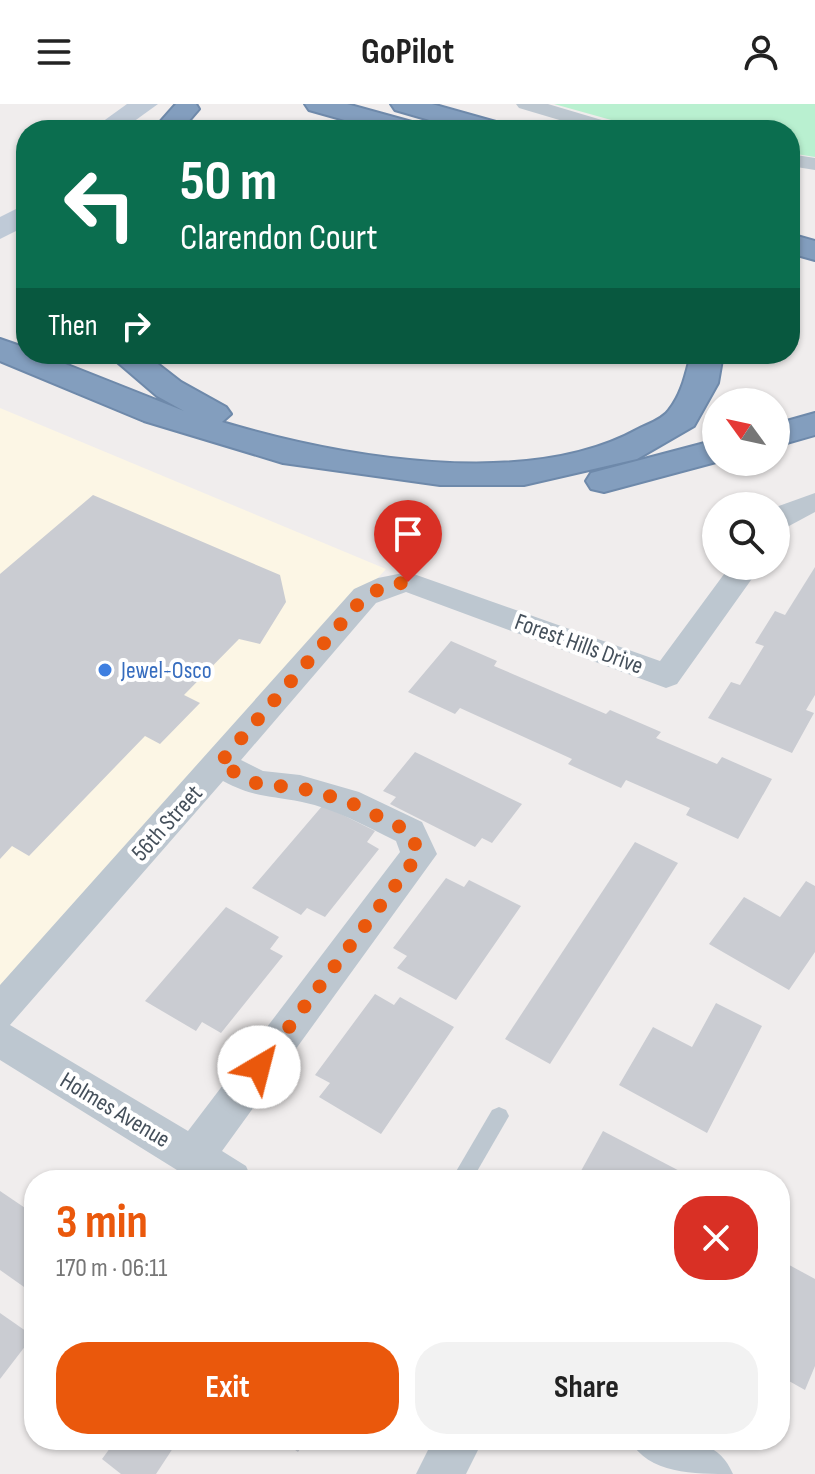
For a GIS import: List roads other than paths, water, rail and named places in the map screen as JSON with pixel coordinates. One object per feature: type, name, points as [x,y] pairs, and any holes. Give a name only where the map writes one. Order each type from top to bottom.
[{"type":"highway","points":[[301,104],[341,120]]},
{"type":"highway","points":[[318,104],[374,120]]},
{"type":"highway","points":[[404,104],[459,120]]},
{"type":"highway","points":[[36,364],[156,414],[283,452],[440,474],[524,474],[625,451],[682,419],[701,383],[705,364]]},
{"type":"highway","points":[[137,364],[169,389],[283,452]]},
{"type":"highway","points":[[0,375],[182,449],[268,475],[341,492],[427,503],[551,493],[702,455]]},
{"type":"highway","points":[[790,431],[815,424]]},
{"type":"main road","points":[[120,120],[145,104]]},
{"type":"main road","points":[[168,120],[190,106]]},
{"type":"street","points":[[526,104],[581,120]]},
{"type":"street","points":[[790,512],[815,502]]},
{"type":"street","name":"Forest Hills Drive","points":[[408,582],[666,676],[736,580]]},
{"type":"street","name":"56th Street","points":[[0,1012],[365,596],[389,585],[408,582]]},
{"type":"street","points":[[193,1157],[419,854],[410,832],[347,801],[300,788],[258,784],[219,764]]},
{"type":"street","name":"Holmes Avenue","points":[[0,1039],[214,1170]]},
{"type":"street","points":[[440,1474],[453,1450]]},
{"type":"street","points":[[670,1450],[709,1474]]},
{"type":"lane","points":[[467,1170],[499,1116]]},
{"type":"place","name":"Jewel-Osco","points":[[105,670]]}]
